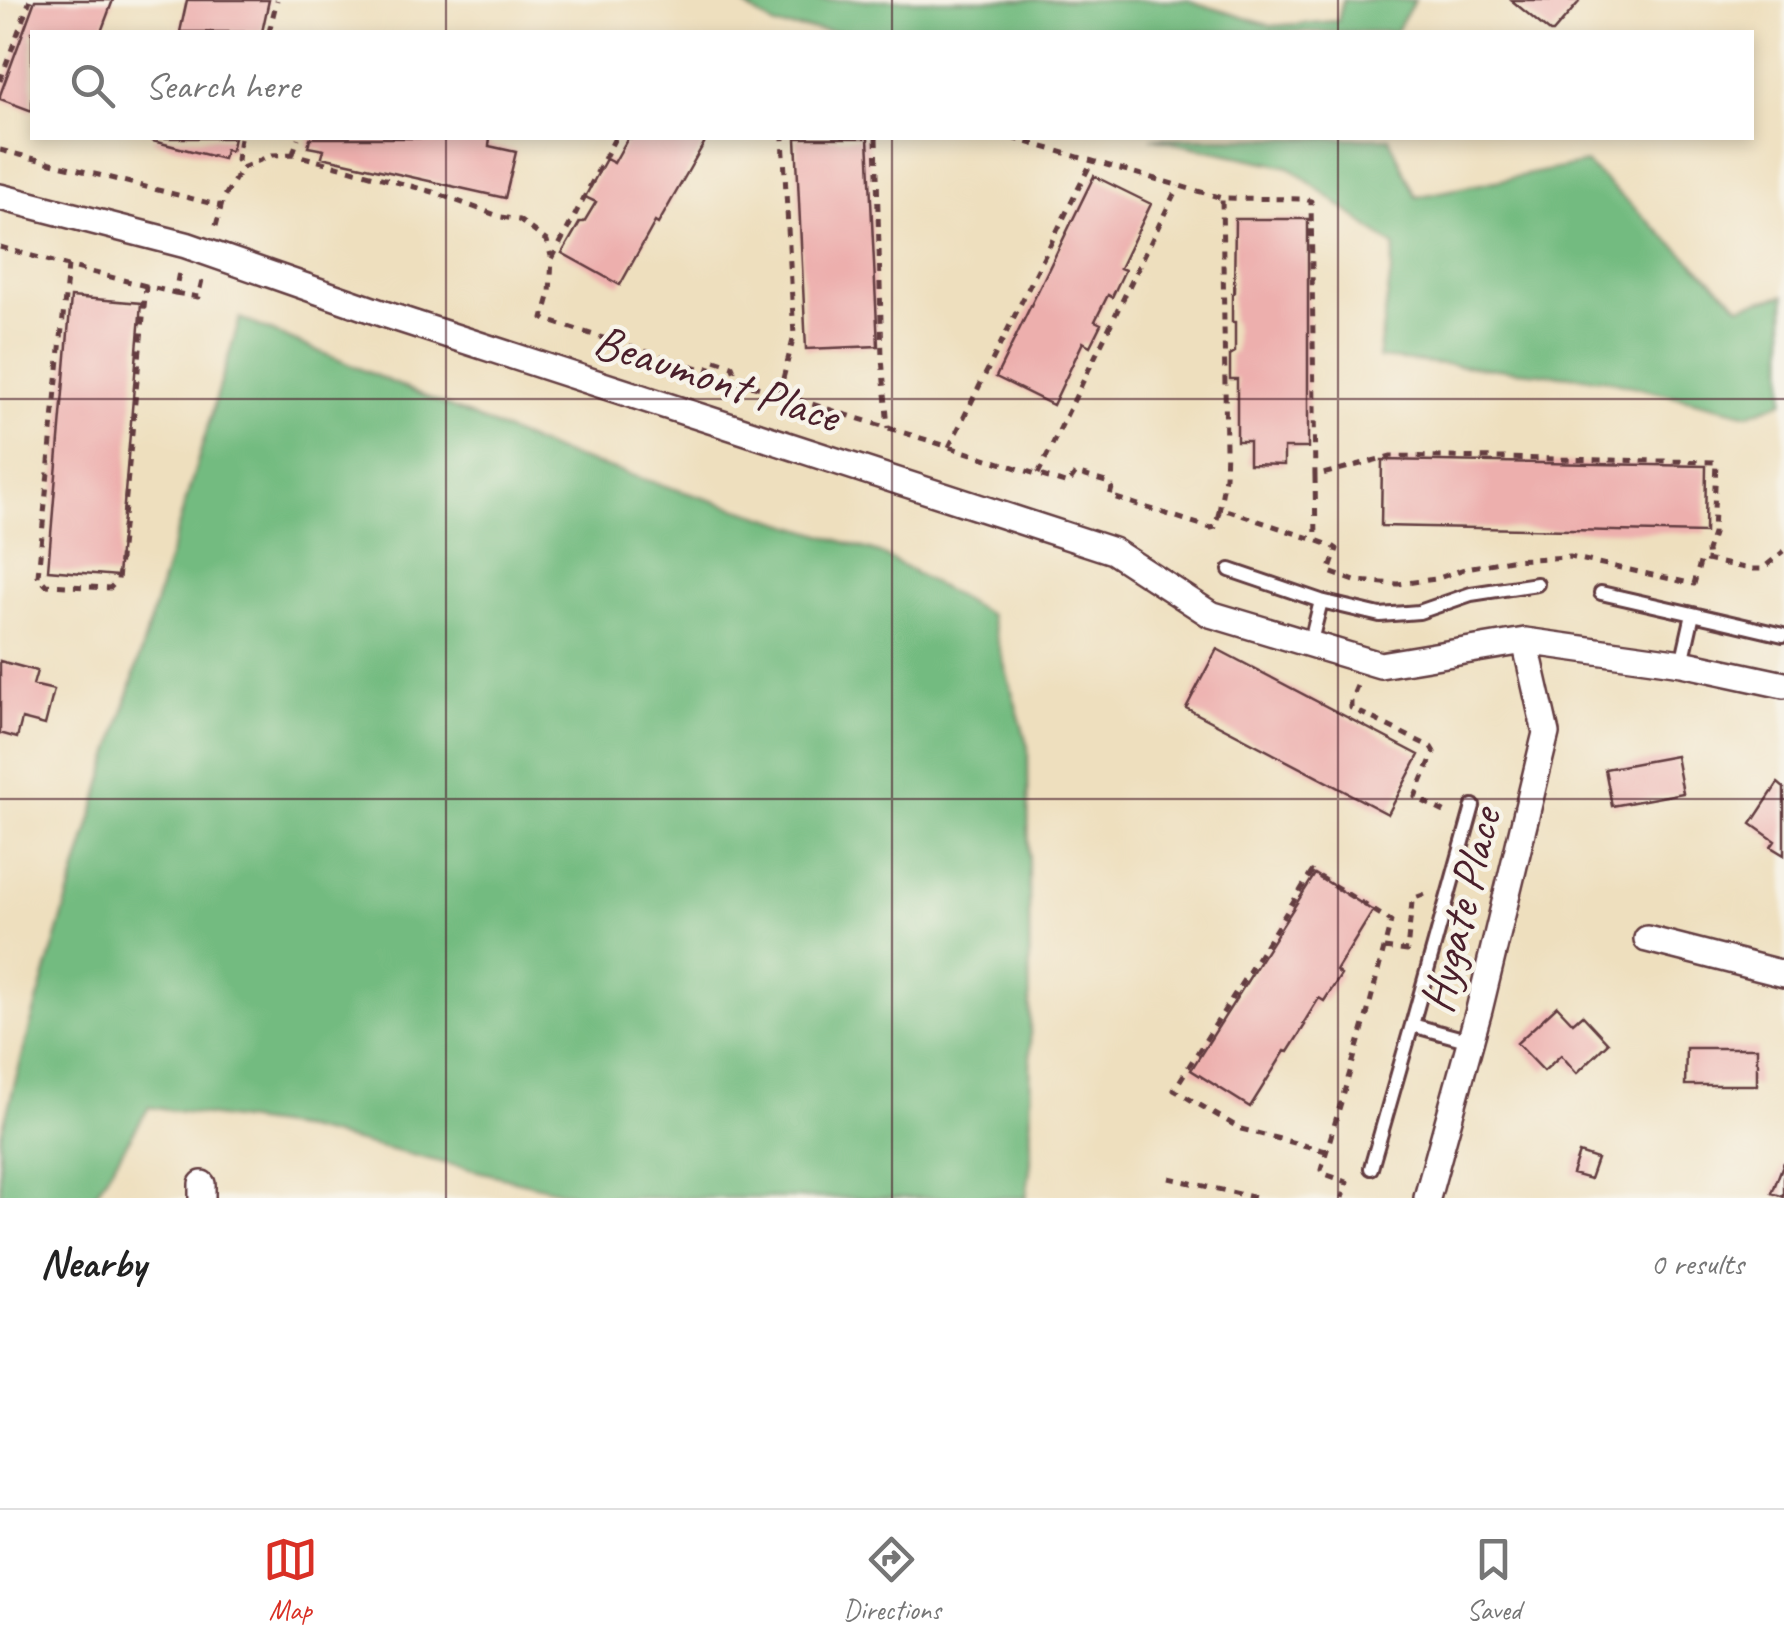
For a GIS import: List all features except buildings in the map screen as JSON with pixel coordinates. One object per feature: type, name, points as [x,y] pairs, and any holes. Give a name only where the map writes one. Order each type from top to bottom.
[{"type":"street","name":"Beaumont Place","points":[[0,196],[198,249],[384,314],[1113,551],[1210,614],[1380,666],[1525,641],[1682,663],[1784,685]]},
{"type":"street","name":"Hygate Place","points":[[1427,1198],[1546,733],[1525,641]]},
{"type":"street","points":[[1647,939],[1784,974]]},
{"type":"lane","points":[[1230,570],[1380,616],[1419,612],[1471,594],[1538,584]]},
{"type":"lane","points":[[1601,593],[1784,636]]},
{"type":"lane","points":[[1310,644],[1321,601]]},
{"type":"lane","points":[[1682,663],[1693,614]]},
{"type":"lane","points":[[1371,1168],[1472,806]]},
{"type":"lane","points":[[1412,1025],[1470,1041]]},
{"type":"path","points":[[0,81],[30,0]]},
{"type":"path","points":[[270,30],[277,0]]},
{"type":"path","points":[[240,140],[238,160],[242,168]]},
{"type":"path","points":[[293,154],[297,140]]},
{"type":"path","points":[[552,259],[614,140]]},
{"type":"path","points":[[779,394],[794,336],[783,140]]},
{"type":"path","points":[[876,140],[882,358],[888,428]]},
{"type":"path","points":[[1019,140],[1222,198],[1311,202],[1316,540]]},
{"type":"path","points":[[0,150],[221,206]]},
{"type":"path","points":[[174,293],[242,168],[272,155],[293,154],[519,220],[546,240],[552,259],[543,318],[546,320],[705,370],[715,360],[732,366],[738,381],[1068,484],[1076,473],[1109,483],[1110,496],[1211,528],[1216,527],[1219,512],[1226,448],[1222,198]]},
{"type":"path","points":[[949,447],[1092,160]]},
{"type":"path","points":[[1038,474],[1178,186]]},
{"type":"path","points":[[0,248],[198,297],[198,249]]},
{"type":"path","points":[[68,266],[38,576],[46,584],[110,588],[118,580],[146,286]]},
{"type":"path","points":[[1314,476],[1391,456],[1716,462],[1708,560]]},
{"type":"path","points":[[1219,512],[1229,511],[1332,546],[1336,549],[1329,572],[1355,581],[1398,584],[1436,579],[1510,560],[1570,556],[1694,584],[1700,559],[1762,569],[1784,551]]},
{"type":"path","points":[[1358,686],[1351,708],[1434,752],[1414,797],[1450,815],[1454,800]]},
{"type":"path","points":[[1326,1152],[1241,1130],[1174,1090],[1312,872],[1390,921],[1322,1173],[1348,1182],[1344,1198]]},
{"type":"path","points":[[1384,948],[1406,951],[1412,902],[1428,894],[1431,886]]},
{"type":"path","points":[[1169,1178],[1257,1198]]},
{"type":"green space","points":[[736,0],[1187,0],[1271,26],[1338,21],[1343,0],[1415,0],[1396,30],[818,30],[775,26]]},
{"type":"green space","points":[[1161,140],[1390,140],[1416,197],[1586,163],[1740,306],[1784,295],[1784,401],[1749,414],[1603,379],[1378,358],[1395,247],[1289,167]]},
{"type":"green space","points":[[240,318],[554,451],[879,553],[990,615],[1028,747],[1031,1163],[1026,1198],[588,1198],[305,1129],[149,1107],[93,1198],[0,1198],[0,1138],[34,1013]]}]
